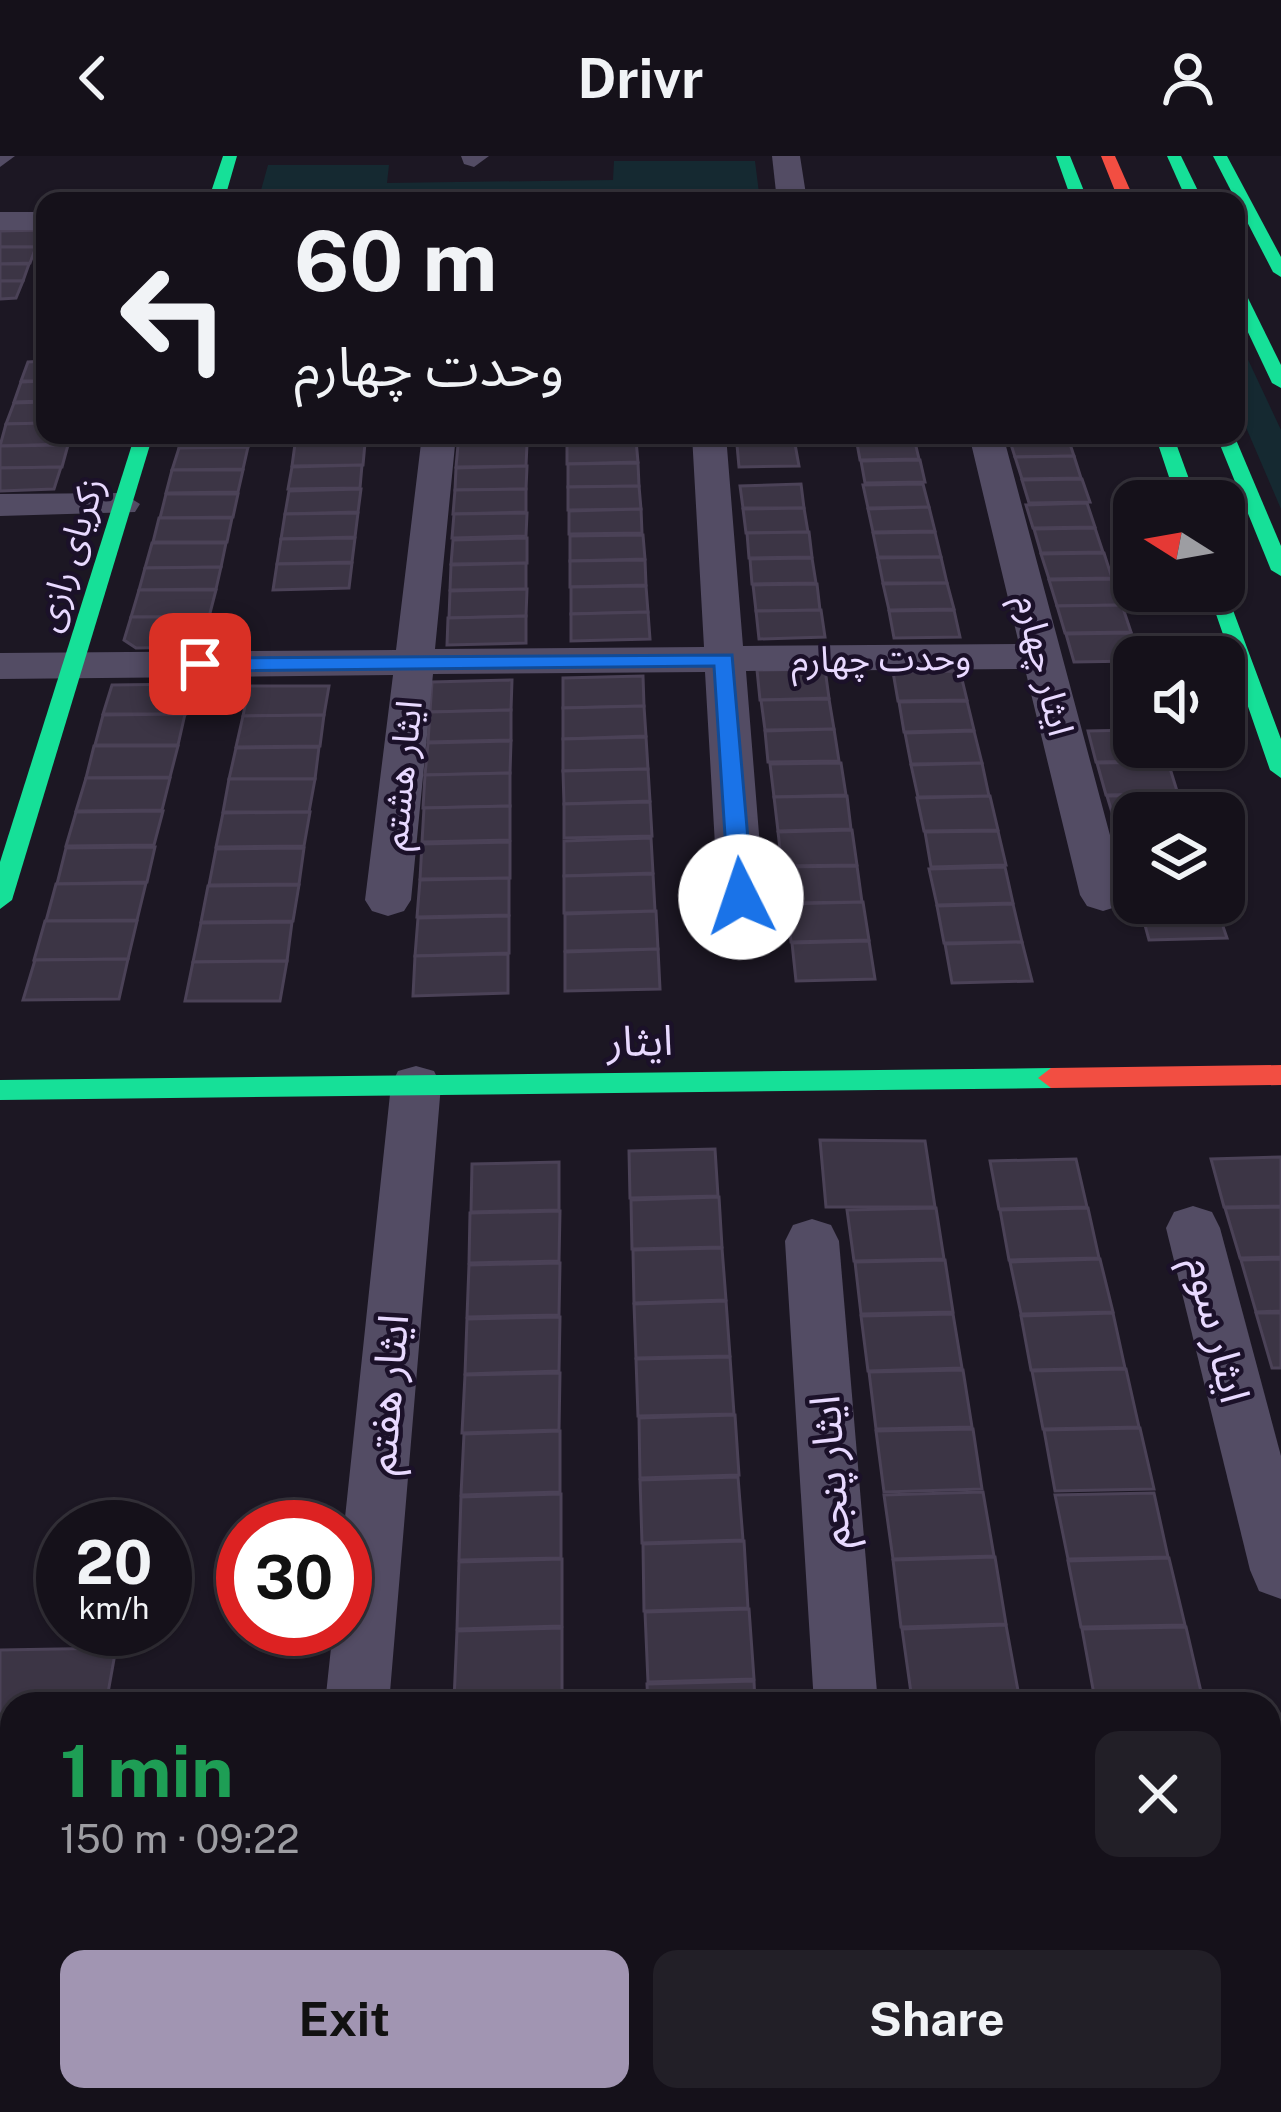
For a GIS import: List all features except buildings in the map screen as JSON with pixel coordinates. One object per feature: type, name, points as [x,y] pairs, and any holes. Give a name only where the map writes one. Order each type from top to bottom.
[{"type":"street","points":[[219,192],[230,156]]},
{"type":"street","points":[[786,156],[792,192]]},
{"type":"street","points":[[1063,156],[1076,192]]},
{"type":"street","points":[[1108,156],[1123,192]]},
{"type":"street","points":[[1174,156],[1191,192]]},
{"type":"street","points":[[1220,156],[1239,192]]},
{"type":"street","points":[[1245,204],[1281,272]]},
{"type":"street","points":[[0,221],[36,220]]},
{"type":"street","points":[[1245,309],[1281,383]]},
{"type":"street","name":"زکریای رازی","points":[[0,900],[141,444]]},
{"type":"street","name":"ایثار هشتم","points":[[388,900],[438,444]]},
{"type":"street","points":[[710,444],[741,897]]},
{"type":"street","name":"ایثار چهارم","points":[[988,444],[1103,895]]},
{"type":"street","points":[[1167,444],[1180,480]]},
{"type":"street","points":[[1229,444],[1281,570]]},
{"type":"street","points":[[0,505],[122,504]]},
{"type":"street","points":[[1225,612],[1281,770]]},
{"type":"street","name":"وحدت چهارم","points":[[0,666],[1042,656]]},
{"type":"street","points":[[1252,687],[1281,701]]},
{"type":"street","name":"ایثار","points":[[0,1090],[1281,1075]]},
{"type":"street","name":"ایثار هفتم","points":[[358,1692],[416,1085]]},
{"type":"street","name":"ایثار سوم","points":[[1193,1228],[1281,1570]]},
{"type":"street","name":"ایثار پنجم","points":[[812,1241],[845,1692]]},
{"type":"shaded area","points":[[614,161],[755,161],[759,192],[260,192],[268,165],[389,165],[387,183],[613,180]]},
{"type":"shaded area","points":[[1245,353],[1281,430],[1281,509],[1245,425]]},
{"type":"traffic: fast","points":[[219,192],[230,156]]},
{"type":"traffic: fast","points":[[1063,156],[1077,192]]},
{"type":"traffic: fast","points":[[1174,156],[1191,192]]},
{"type":"traffic: fast","points":[[1220,156],[1239,192]]},
{"type":"traffic: fast","points":[[1245,204],[1281,272]]},
{"type":"traffic: fast","points":[[1245,309],[1281,383]]},
{"type":"traffic: fast","points":[[0,900],[141,444]]},
{"type":"traffic: fast","points":[[1167,444],[1180,480]]},
{"type":"traffic: fast","points":[[1229,444],[1281,570]]},
{"type":"traffic: fast","points":[[1225,612],[1281,770]]},
{"type":"traffic: fast","points":[[0,1090],[1051,1078]]},
{"type":"traffic: jam","points":[[1108,156],[1123,192]]},
{"type":"traffic: jam","points":[[1051,1078],[1281,1075]]},
{"type":"route","points":[[200,664],[724,659],[741,897]]}]
